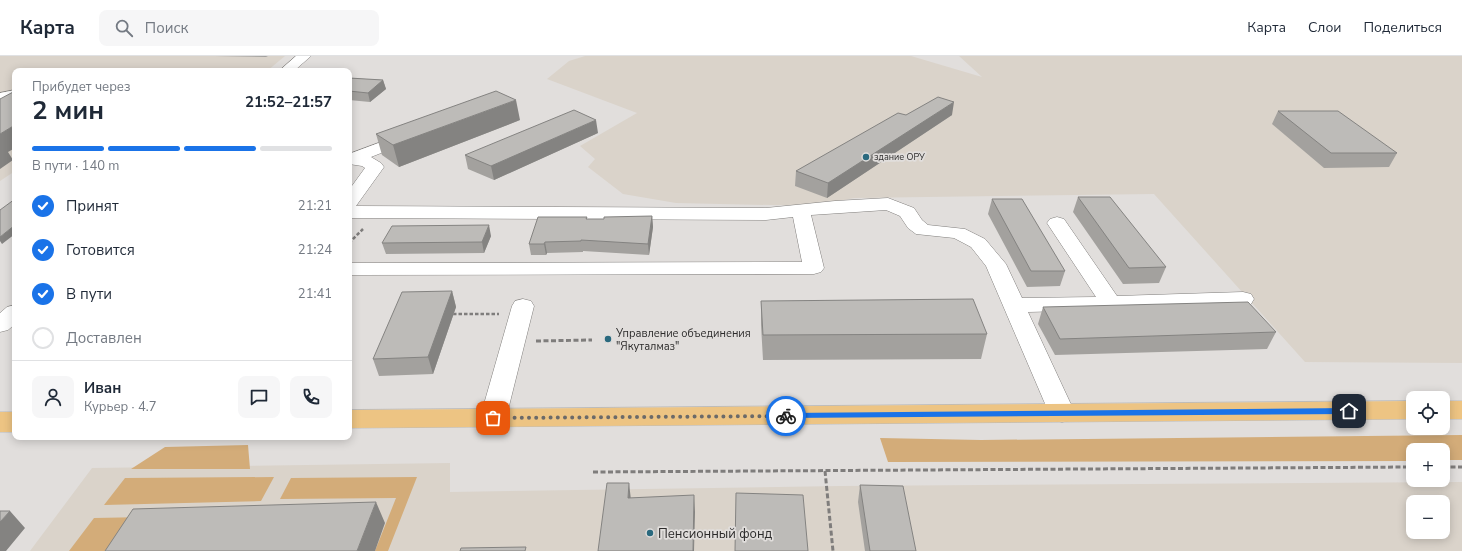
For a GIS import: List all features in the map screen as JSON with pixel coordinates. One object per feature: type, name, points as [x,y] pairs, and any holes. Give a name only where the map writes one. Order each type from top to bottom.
[{"type":"main road","points":[[352,419],[1406,410]]},
{"type":"main road","points":[[1450,410],[1462,410]]},
{"type":"main road","points":[[0,422],[12,422]]},
{"type":"street","points":[[290,68],[304,56]]},
{"type":"street","points":[[0,97],[12,95]]},
{"type":"street","points":[[352,158],[426,130]]},
{"type":"street","points":[[352,159],[367,161],[375,167],[352,199]]},
{"type":"street","points":[[352,212],[766,214],[801,212],[835,207],[888,204],[908,212],[915,224],[923,230],[958,233],[978,243],[996,264],[1062,413]]},
{"type":"street","points":[[352,269],[814,268],[801,212]]},
{"type":"street","points":[[1057,223],[1112,303]]},
{"type":"street","points":[[1014,305],[1243,299]]},
{"type":"street","points":[[493,418],[522,310]]},
{"type":"street","points":[[0,325],[12,315]]},
{"type":"path","points":[[352,240],[367,225]]},
{"type":"path","points":[[453,314],[522,310]]},
{"type":"path","points":[[514,341],[592,340]]},
{"type":"path","points":[[593,472],[1406,467]]},
{"type":"path","points":[[1450,467],[1462,467]]},
{"type":"path","points":[[825,471],[833,551]]},
{"type":"shaded area","points":[[0,56],[285,56],[271,68],[12,68],[12,173],[0,181]]},
{"type":"shaded area","points":[[585,56],[911,56],[982,77],[959,56],[1462,56],[1462,363],[1305,362],[1154,194],[854,198],[815,206],[676,203],[623,194],[588,167],[595,159],[580,146],[637,113],[547,79],[569,61]]},
{"type":"shaded area","points":[[1462,435],[1462,460],[1450,460],[1450,443],[1406,443],[1406,461],[888,462],[880,438],[981,440]]},
{"type":"shaded area","points":[[248,445],[250,469],[131,469],[165,447]]},
{"type":"shaded area","points":[[450,463],[450,492],[840,486],[1406,482],[1406,487],[1450,487],[1450,482],[1462,482],[1462,551],[30,551],[92,468]]},
{"type":"shaded area","points":[[274,477],[261,501],[104,505],[125,478]]},
{"type":"shaded area","points":[[417,477],[388,551],[375,551],[396,498],[280,499],[291,478]]},
{"type":"shaded area","points":[[147,517],[126,551],[69,551],[94,518]]},
{"type":"building","points":[[352,78],[383,80],[368,93],[352,91]]},
{"type":"building","points":[[496,91],[516,100],[393,145],[376,134]]},
{"type":"building","points":[[12,93],[12,127],[0,134],[0,99]]},
{"type":"building","points":[[938,97],[954,102],[828,183],[796,171],[898,113],[906,115]]},
{"type":"building","points":[[574,110],[596,120],[491,166],[465,155]]},
{"type":"building","points":[[1278,111],[1338,111],[1397,153],[1331,153]]},
{"type":"building","points":[[1078,197],[1110,197],[1166,267],[1129,268]]},
{"type":"building","points":[[992,199],[1022,199],[1065,271],[1031,271]]},
{"type":"building","points":[[12,201],[12,227],[0,237],[0,210]]},
{"type":"building","points":[[652,216],[648,244],[581,240],[529,244],[538,217],[587,217],[586,219],[604,219],[604,217]]},
{"type":"building","points":[[489,225],[482,242],[382,243],[392,226]]},
{"type":"building","points":[[452,291],[428,357],[373,359],[402,292]]},
{"type":"building","points":[[973,299],[987,334],[763,335],[761,301]]},
{"type":"building","points":[[1248,302],[1276,332],[1060,339],[1043,307]]},
{"type":"building","name":"Пенсионный фонд","points":[[607,483],[629,483],[628,498],[694,495],[693,551],[598,551]]},
{"type":"building","points":[[860,485],[903,486],[916,551],[870,551]]},
{"type":"building","points":[[736,493],[803,495],[808,551],[735,551]]},
{"type":"building","points":[[376,502],[357,551],[105,551],[133,509]]},
{"type":"building","points":[[0,511],[10,511],[0,522]]},
{"type":"building","points":[[526,547],[525,551],[460,551],[461,548]]},
{"type":"way so far","points":[[493,418],[786,416]]},
{"type":"place","name":"здание ОРУ","points":[[866,157]]},
{"type":"place","name":"Управление объединения \"Якуталмаз\"","points":[[608,339]]},
{"type":"place","name":"Пенсионный фонд","points":[[650,533]]},
{"type":"route","points":[[786,416],[1349,411]]}]
